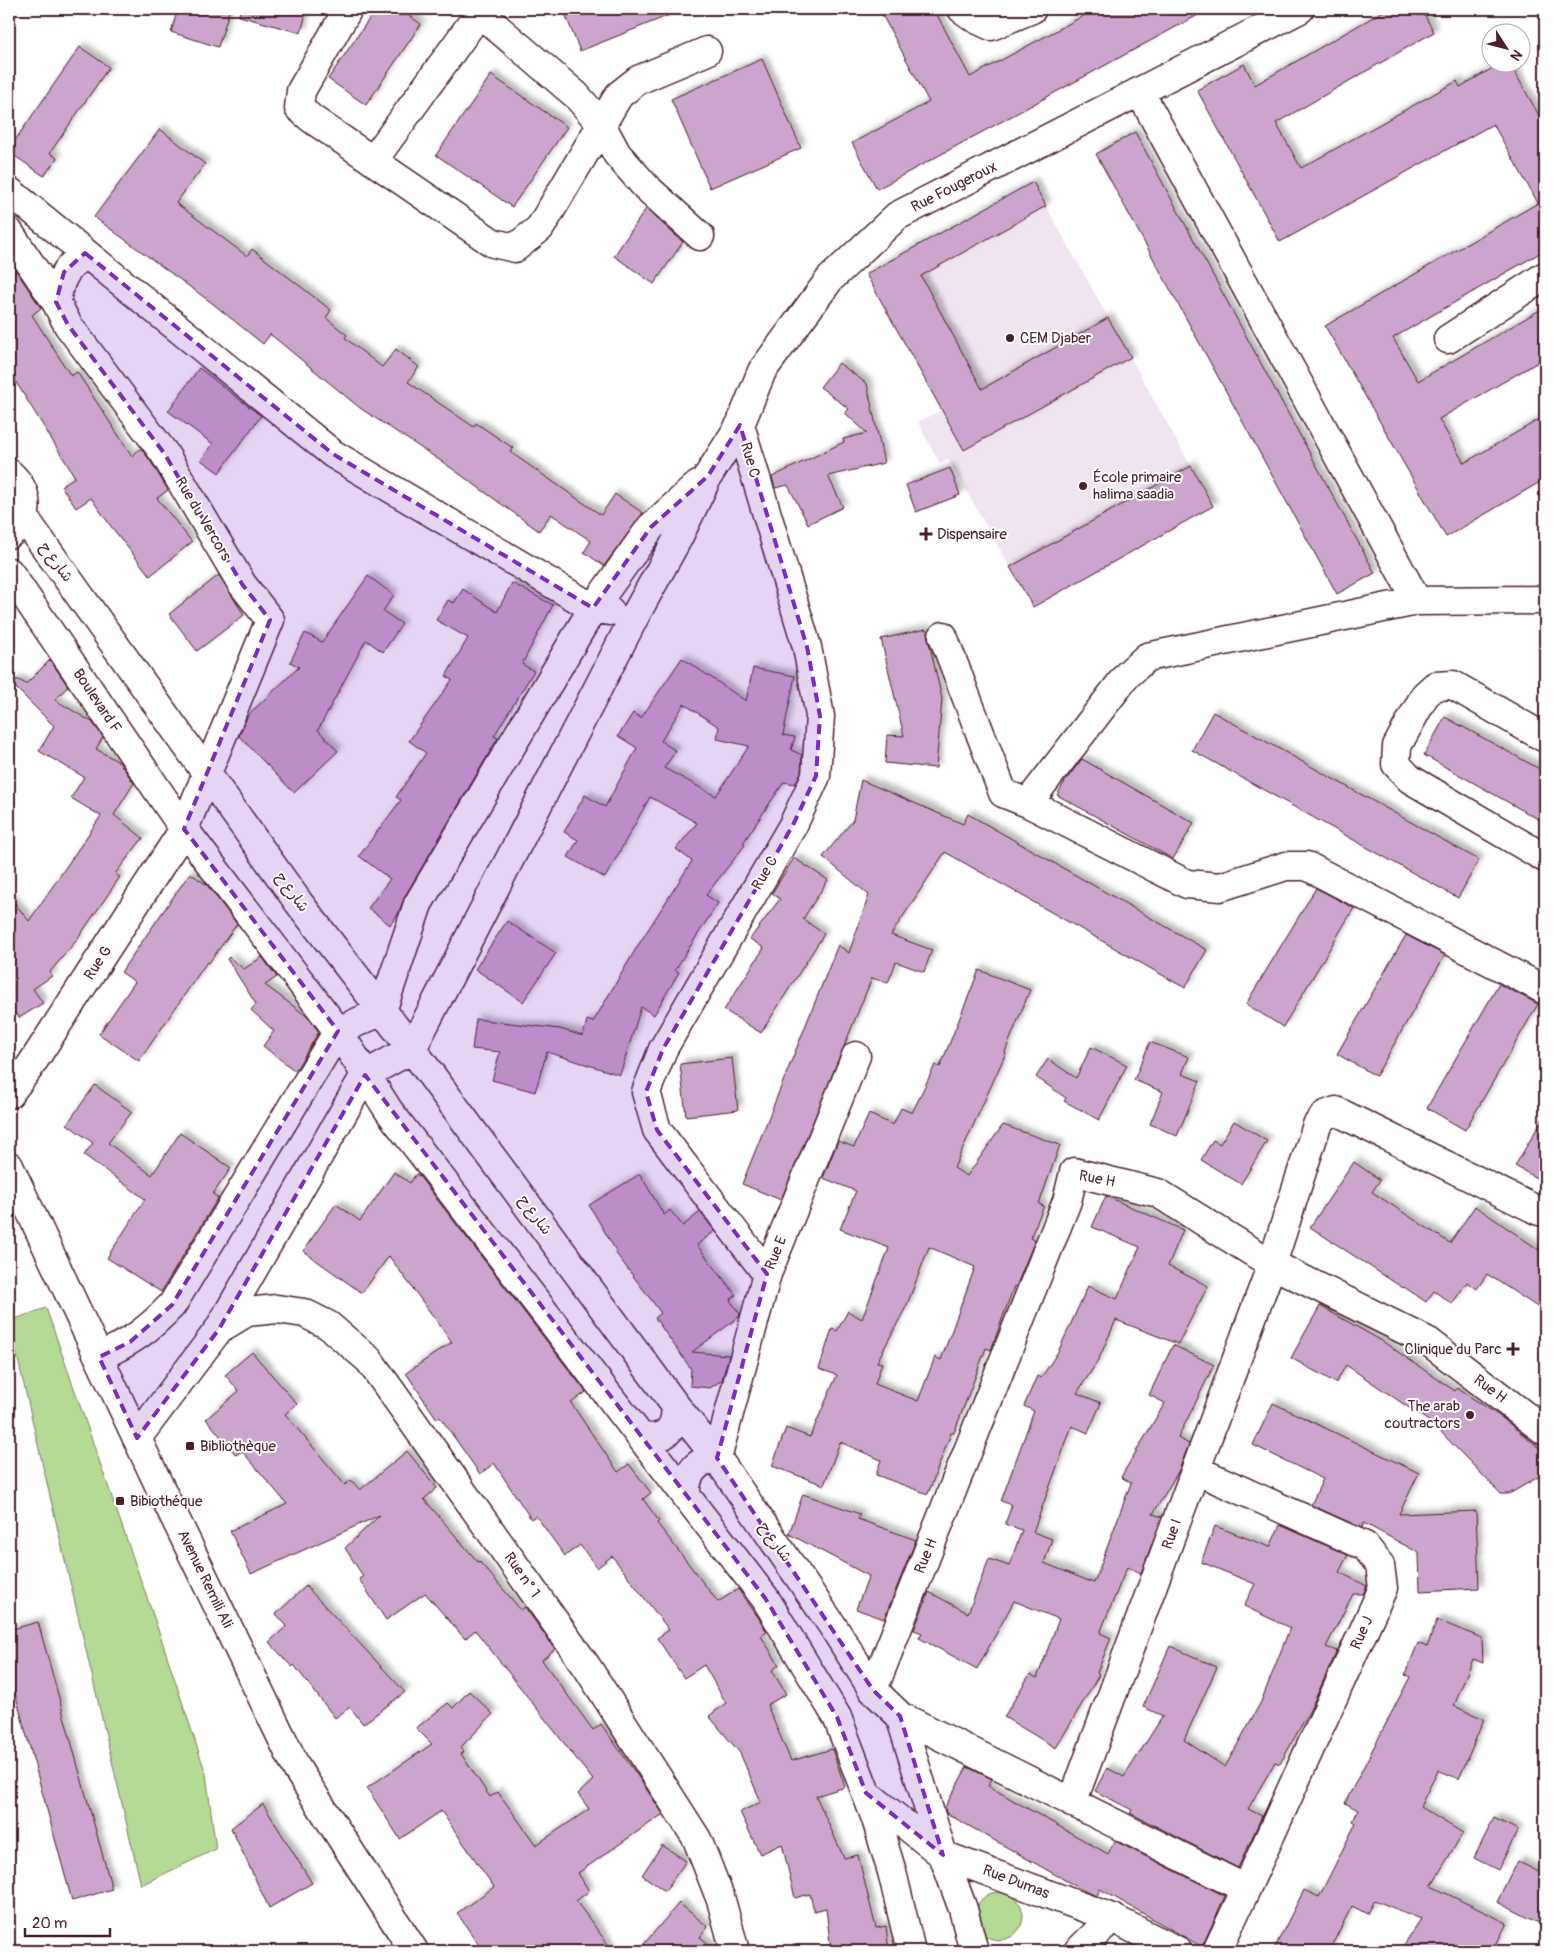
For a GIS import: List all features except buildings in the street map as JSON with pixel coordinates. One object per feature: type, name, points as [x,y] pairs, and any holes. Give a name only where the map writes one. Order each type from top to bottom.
[{"type":"street","points":[[348,9],[301,91],[299,108],[372,161],[492,243],[515,248],[540,228],[619,95],[638,80],[707,51]]},
{"type":"street","points":[[962,9],[976,19],[991,26],[1032,9]]},
{"type":"street","name":"Rue Fougeroux","points":[[708,476],[740,425],[762,371],[830,279],[897,216],[1300,9]]},
{"type":"street","points":[[372,161],[478,11],[576,95],[601,124],[617,154],[646,187],[700,236]]},
{"type":"street","points":[[1140,92],[1417,601]]},
{"type":"street","points":[[9,190],[333,454],[593,608],[636,614]]},
{"type":"street","name":"Rue du Vercors","points":[[9,232],[56,302],[68,325],[164,454],[242,584],[270,620],[184,829]]},
{"type":"street","points":[[56,302],[58,288],[64,272],[85,253]]},
{"type":"street","points":[[1448,339],[1545,276]]},
{"type":"street","name":"Rue C","points":[[740,425],[807,647],[820,716],[816,776],[793,825],[663,1049],[646,1092],[657,1130],[768,1274]]},
{"type":"street","points":[[9,473],[20,483],[25,498],[16,525]]},
{"type":"street","points":[[99,1357],[130,1342],[151,1327],[172,1305],[338,1031],[382,1010],[418,904],[593,608],[651,527],[708,476]]},
{"type":"street","points":[[137,1438],[219,1329],[365,1076],[412,1048],[636,614],[678,538],[708,476]]},
{"type":"street","name":"شارع ح","points":[[16,525],[207,773],[299,903],[412,1048],[675,1405],[717,1458],[832,1625],[873,1690],[900,1716],[943,1855],[963,1909],[974,1951]]},
{"type":"street","name":"Boulevard F","points":[[9,572],[184,829],[338,1031],[365,1076],[395,1118],[765,1598],[837,1717],[866,1793],[892,1872],[911,1951]]},
{"type":"street","points":[[1028,802],[1127,675],[1147,657],[1417,601],[1545,600]]},
{"type":"street","points":[[943,636],[1003,794],[1028,802],[1186,884],[1220,887],[1286,866],[1307,866],[1545,990]]},
{"type":"street","points":[[1545,738],[1453,685],[1435,686],[1424,695],[1397,746],[1396,764],[1410,779],[1545,858]]},
{"type":"street","name":"Rue G","points":[[9,1094],[29,1068],[184,829]]},
{"type":"street","name":"Rue E","points":[[717,1458],[768,1274],[856,1056]]},
{"type":"street","name":"Rue I","points":[[1072,1803],[1272,1264],[1316,1125],[1325,1115],[1336,1111],[1539,1211],[1545,1212]]},
{"type":"street","name":"Avenue Remili Ali","points":[[9,1166],[137,1438],[297,1769],[414,1951]]},
{"type":"street","name":"Rue H","points":[[873,1690],[1066,1201],[1074,1172],[1158,1193],[1272,1264],[1429,1342],[1545,1430]]},
{"type":"street","name":"Rue n° 1","points":[[219,1329],[247,1312],[277,1309],[304,1313],[328,1325],[369,1360],[587,1667],[697,1839],[721,1900],[735,1951]]},
{"type":"street","points":[[640,1436],[656,1438],[670,1429],[676,1414],[675,1405]]},
{"type":"street","points":[[686,1494],[687,1479],[696,1466],[709,1459],[717,1458]]},
{"type":"street","name":"Rue J","points":[[1196,1470],[1365,1546],[1380,1565],[1383,1588],[1217,1951]]},
{"type":"street","points":[[900,1716],[1246,1889]]},
{"type":"street","name":"Rue Dumas","points":[[866,1793],[943,1855],[1112,1918],[1178,1951]]},
{"type":"street","points":[[1078,1951],[1112,1918]]},
{"type":"highlighted area","points":[[85,253],[333,454],[593,608],[651,527],[708,476],[740,425],[807,647],[820,716],[816,776],[793,825],[663,1049],[646,1092],[657,1130],[767,1274],[717,1458],[873,1690],[900,1716],[943,1855],[866,1793],[837,1717],[765,1598],[365,1075],[219,1329],[137,1438],[99,1357],[130,1342],[172,1305],[338,1031],[184,829],[270,620],[242,584],[164,453],[68,325],[56,302],[64,272]]},
{"type":"shaded area","points":[[1046,206],[1213,506],[1033,607],[948,459],[940,464],[918,422],[941,410],[866,274],[908,252],[921,276]]},
{"type":"green space","points":[[46,1308],[161,1638],[206,1774],[216,1849],[141,1885],[9,1321]]},
{"type":"green space","points":[[999,1892],[1008,1894],[1016,1899],[1021,1907],[1023,1916],[1021,1925],[1016,1933],[1008,1938],[999,1940],[990,1938],[982,1933],[977,1925],[975,1916],[977,1907],[982,1899],[990,1894]]},
{"type":"place","name":"CEM Djaber","points":[[1010,338]]},
{"type":"place","name":"École primaire halima saadia","points":[[1083,486]]},
{"type":"place","name":"Dispensaire","points":[[926,534]]},
{"type":"place","name":"Clinique du Parc","points":[[1513,1349]]},
{"type":"place","name":"The arab coutractors","points":[[1470,1415]]},
{"type":"place","name":"Bibliothèque","points":[[190,1446]]},
{"type":"place","name":"Bibiothéque","points":[[120,1501]]}]
